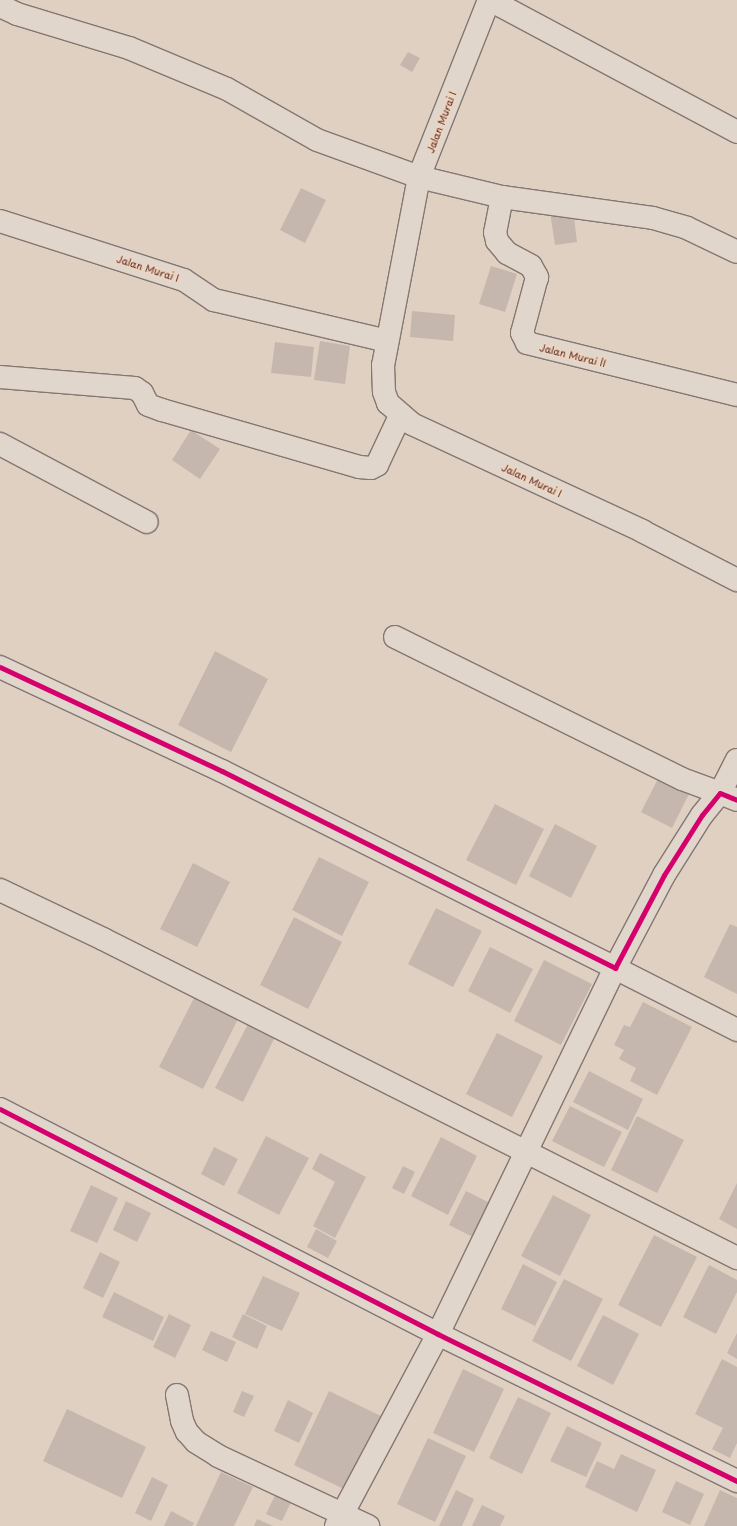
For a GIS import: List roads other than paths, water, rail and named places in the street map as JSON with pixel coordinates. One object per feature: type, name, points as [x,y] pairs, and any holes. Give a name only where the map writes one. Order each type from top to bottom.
[{"type":"street","points":[[490,0],[737,132]]},
{"type":"street","name":"Jalan Murai I","points":[[490,0],[419,177],[383,365],[384,392],[388,403],[400,416],[412,424],[642,531],[737,580]]},
{"type":"street","points":[[0,6],[17,14],[129,48],[227,89],[318,140],[419,177],[502,197],[652,218],[687,228],[737,252]]},
{"type":"street","name":"Jalan Murai II","points":[[502,197],[495,232],[497,241],[507,253],[531,266],[537,277],[522,332],[527,343],[737,395]]},
{"type":"street","name":"Jalan Murai I","points":[[0,221],[184,280],[214,300],[387,341]]},
{"type":"street","points":[[0,377],[135,388],[142,393],[148,405],[162,410],[359,467],[371,468],[377,465],[400,416]]},
{"type":"street","points":[[0,444],[147,522]]},
{"type":"street","points":[[395,637],[663,770],[729,796]]},
{"type":"street","points":[[0,667],[222,771],[737,1030]]},
{"type":"street","points":[[339,1520],[438,1334],[615,968],[664,875],[729,796],[737,760]]},
{"type":"street","points":[[0,890],[103,939],[525,1153],[737,1258]]},
{"type":"street","points":[[0,1109],[438,1334],[737,1481]]},
{"type":"street","points":[[177,1395],[182,1421],[196,1442],[218,1456],[339,1520],[368,1526]]}]
